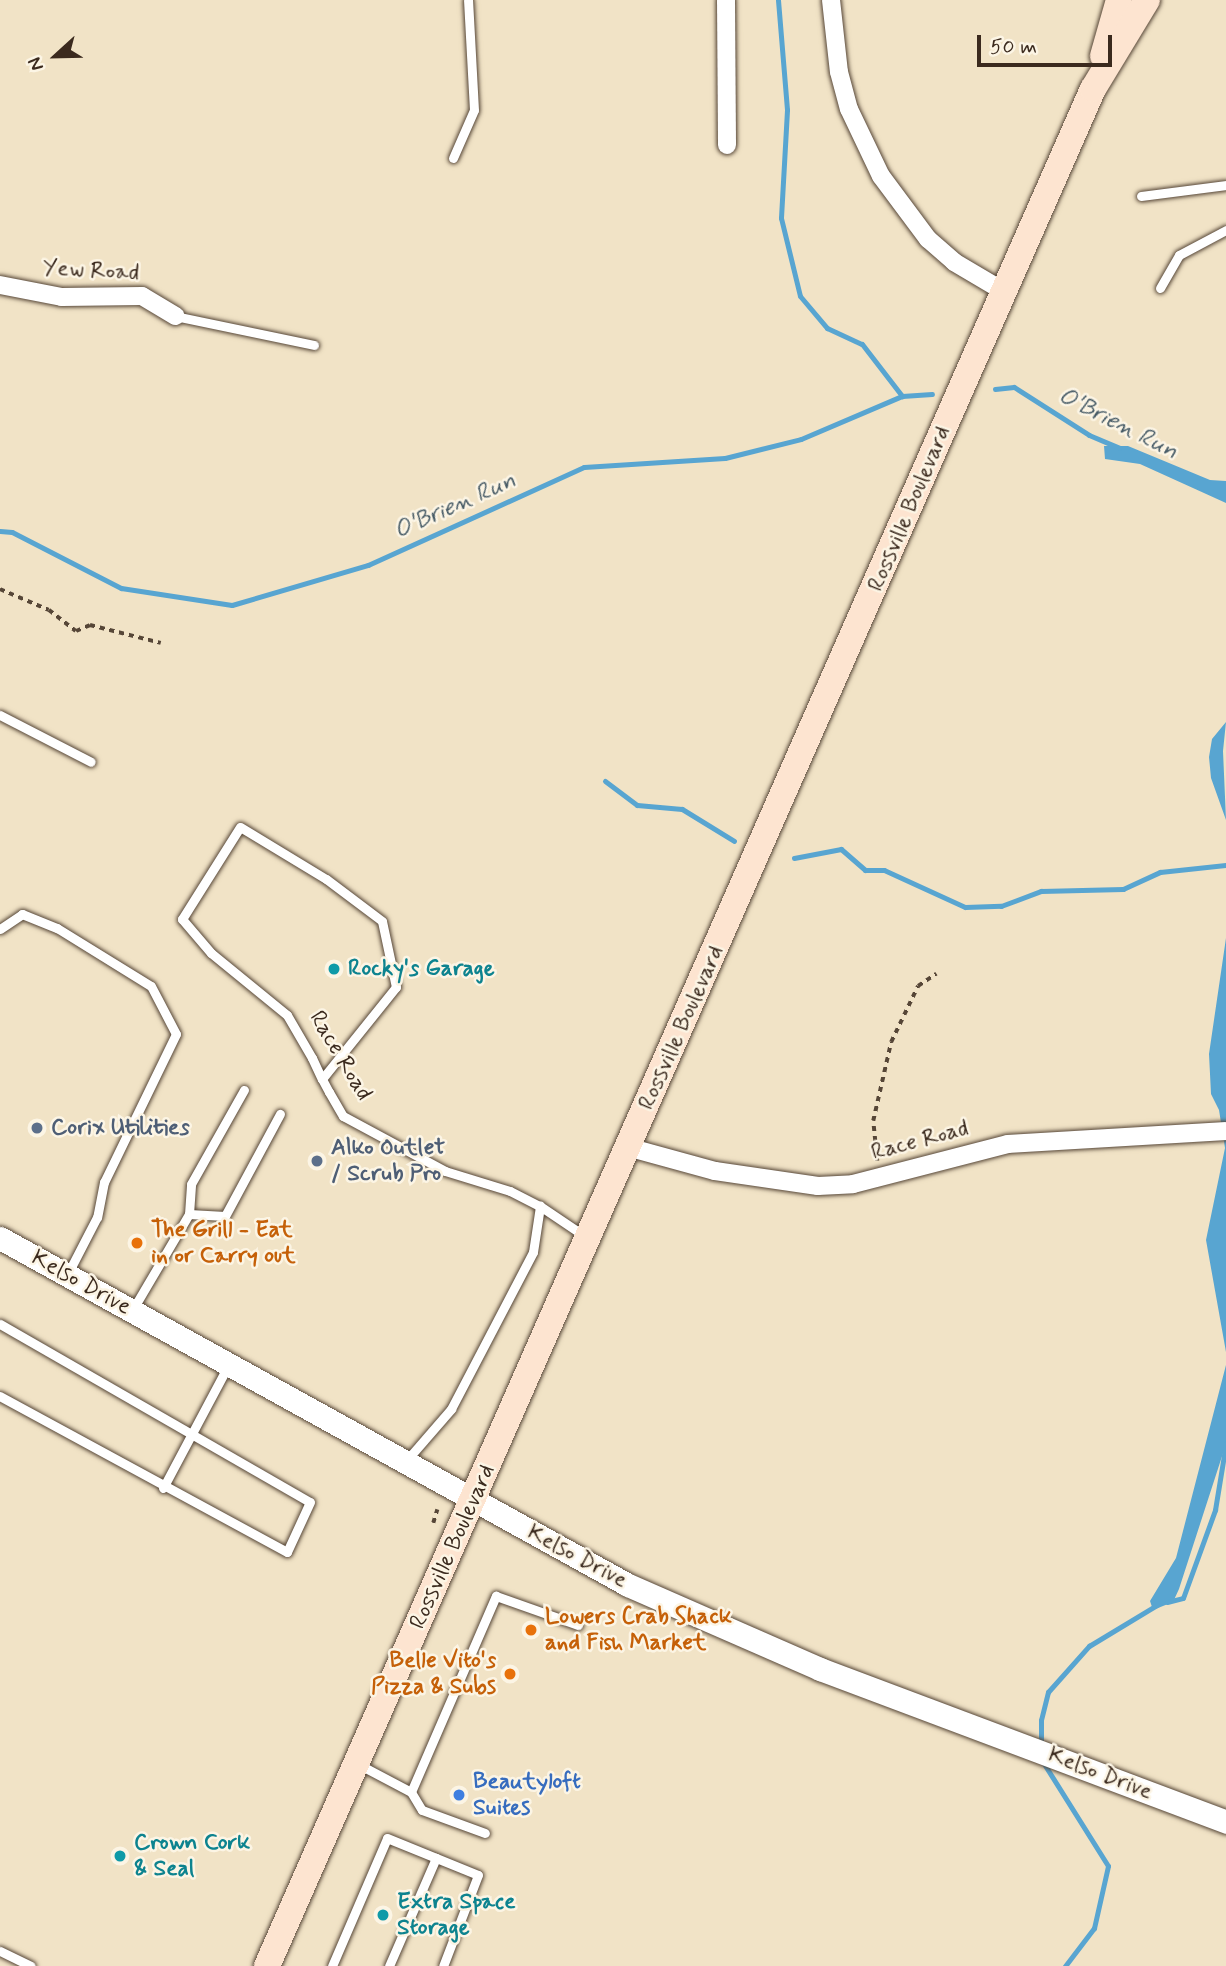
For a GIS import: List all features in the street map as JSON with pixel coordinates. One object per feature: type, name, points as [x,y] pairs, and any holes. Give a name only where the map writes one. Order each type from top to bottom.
[{"type":"main road","name":"Rossville Boulevard","points":[[1093,89],[1119,0]]},
{"type":"main road","name":"Rossville Boulevard","points":[[267,1966],[631,1148],[1093,89],[1147,0]]},
{"type":"street","points":[[726,0],[727,145]]},
{"type":"street","points":[[831,0],[849,109],[881,176],[928,239],[954,262],[1003,291]]},
{"type":"street","name":"Yew Road","points":[[0,285],[62,298],[142,296],[175,316]]},
{"type":"street","name":"Race Road","points":[[631,1148],[715,1171],[818,1186],[878,1177],[1008,1144],[1226,1131]]},
{"type":"street","name":"Kelso Drive","points":[[0,1238],[405,1462],[472,1502],[628,1585],[820,1669],[1226,1822]]},
{"type":"lane","points":[[453,158],[474,110],[468,0]]},
{"type":"lane","points":[[1141,196],[1226,185]]},
{"type":"lane","points":[[1160,288],[1178,255],[1226,230]]},
{"type":"lane","points":[[175,316],[314,345]]},
{"type":"lane","points":[[0,715],[91,762]]},
{"type":"lane","name":"Race Road","points":[[322,1079],[396,987],[382,922],[326,880],[240,827],[182,919],[211,953],[287,1015],[342,1116],[445,1171],[510,1191],[540,1206],[590,1240]]},
{"type":"lane","points":[[0,929],[22,914],[57,928],[151,986],[176,1034],[104,1182],[97,1217],[67,1275]]},
{"type":"lane","points":[[132,1311],[189,1214],[191,1184],[244,1090]]},
{"type":"lane","points":[[189,1214],[225,1216],[280,1114]]},
{"type":"lane","points":[[405,1462],[451,1409],[533,1252],[540,1206]]},
{"type":"lane","points":[[0,1324],[310,1502],[287,1552],[163,1488],[0,1396]]},
{"type":"lane","points":[[163,1488],[229,1365]]},
{"type":"lane","points":[[411,1792],[496,1596],[578,1625]]},
{"type":"lane","points":[[357,1763],[411,1792],[422,1810],[485,1833]]},
{"type":"lane","points":[[332,1966],[387,1838],[478,1875],[443,1966]]},
{"type":"lane","points":[[389,1966],[436,1858]]},
{"type":"lane","points":[[0,1951],[31,1966]]},
{"type":"path","points":[[0,589],[49,610],[76,631],[90,625],[161,643]]},
{"type":"path","points":[[878,1177],[873,1121],[891,1042],[918,986],[936,974]]},
{"type":"path","points":[[433,1523],[437,1510]]},
{"type":"water","points":[[1104,446],[1128,446],[1210,480],[1226,481],[1226,503],[1140,464],[1105,459]]},
{"type":"water","points":[[1226,722],[1223,751],[1226,820],[1211,778],[1209,757],[1212,739]]},
{"type":"water","points":[[1226,938],[1226,1352],[1206,1240],[1225,1148],[1219,1110],[1211,1094],[1209,1054]]},
{"type":"water","points":[[1226,1365],[1226,1444],[1179,1589],[1173,1602],[1153,1610],[1150,1601],[1176,1558]]},
{"type":"waterway","points":[[778,0],[787,110],[781,218],[800,296],[827,328],[862,344],[902,396]]},
{"type":"waterway","name":"O'Brien Run","points":[[995,389],[1014,387],[1089,435],[1119,448]]},
{"type":"waterway","name":"O'Brien Run","points":[[0,531],[12,532],[121,588],[232,605],[368,565],[584,467],[725,458],[801,439],[902,396],[932,394]]},
{"type":"waterway","points":[[605,781],[637,805],[682,809],[734,841]]},
{"type":"waterway","points":[[794,858],[841,849],[865,870],[884,870],[965,907],[1001,906],[1041,891],[1123,889],[1160,872],[1226,865]]},
{"type":"waterway","points":[[1167,1602],[1183,1598],[1215,1510],[1226,1443]]},
{"type":"waterway","points":[[1041,1746],[1041,1720],[1048,1692],[1089,1646],[1157,1605]]},
{"type":"waterway","points":[[1041,1759],[1108,1866],[1094,1928],[1065,1966]]},
{"type":"place","name":"Rocky's Garage","points":[[334,969]]},
{"type":"place","name":"Corix Utilities","points":[[37,1128]]},
{"type":"place","name":"Alko Outlet / Scrub Pro","points":[[317,1161]]},
{"type":"place","name":"The Grill - Eat in or Carry out","points":[[137,1243]]},
{"type":"place","name":"Lowers Crab Shack and Fish Market","points":[[531,1630]]},
{"type":"place","name":"Belle Vito's Pizza & Subs","points":[[510,1674]]},
{"type":"place","name":"Beautyloft Suites","points":[[459,1795]]},
{"type":"place","name":"Crown Cork & Seal","points":[[120,1856]]},
{"type":"place","name":"Extra Space Storage","points":[[383,1915]]}]
